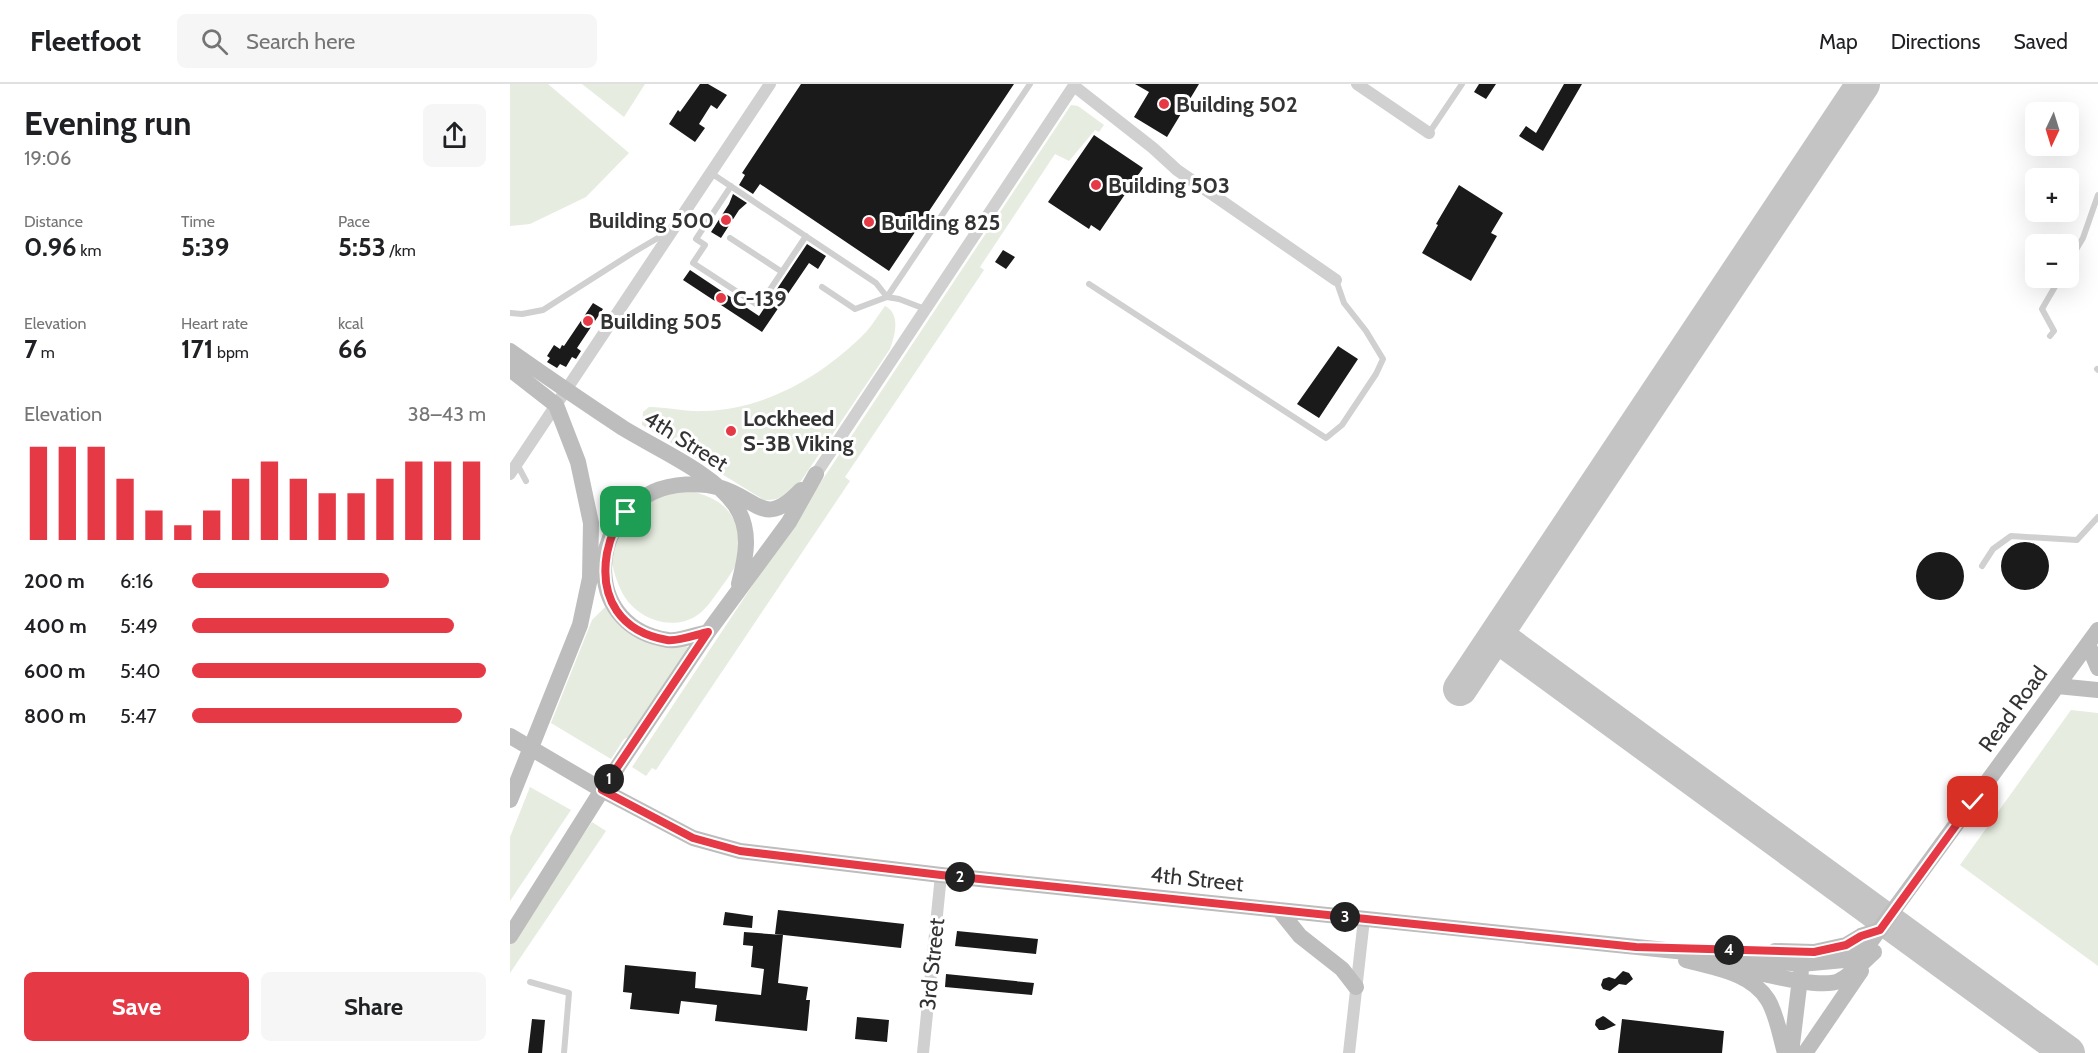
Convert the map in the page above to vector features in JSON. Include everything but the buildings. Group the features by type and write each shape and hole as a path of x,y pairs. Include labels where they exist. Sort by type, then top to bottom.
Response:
{"main road":[{"name":"4th Street","path":"510,351 567,391 721,488 735,505 746,531 747,552 738,589"},
{"path":"510,369 556,405 578,462 604,569 608,596 615,611 629,624 644,633 670,641 708,632"},
{"path":"510,800 604,569 609,543 618,521 630,505 655,491 673,486 692,485 721,488 761,508 774,509 788,504 816,474"},
{"path":"510,936 602,790 708,632 789,522 816,474"},
{"path":"580,625 590,578 591,523"},
{"name":"Read Road","path":"1800,972 1844,960 1868,945 2098,630"},
{"path":"2088,644 2098,669"},
{"path":"2057,686 2098,690"},
{"name":"4th Street","path":"510,736 602,790 693,838 740,851 941,875 1636,947 1800,972"},
{"path":"1279,910 1300,936 1342,969 1356,987"},
{"path":"1636,947 1814,952 1846,945 1861,936 1880,930"},
{"path":"1805,1053 1875,952 1880,930"},
{"path":"1636,947 1726,971 1746,979 1768,1000 1785,1053"},
{"path":"1791,1053 1800,972 1819,984 1836,982 1850,975 1875,952"}],"street":[{"path":"514,469 770,84"},
{"path":"1357,84 1429,133"},
{"path":"816,474 1074,85 1182,174 1336,280"},
{"name":"3rd Street","path":"923,1053 941,875"},
{"path":"1349,1053 1364,919"}],"lane":[{"path":"887,297 1030,84"},
{"path":"1429,133 1462,84"},
{"path":"711,173 876,283 887,297"},
{"path":"731,186 696,239 705,245 693,263 759,306 806,236"},
{"path":"2079,245 2098,195"},
{"path":"510,313 522,314 543,310 674,229"},
{"path":"730,238 782,272"},
{"path":"1089,284 1326,438 1342,425 1376,374 1383,359 1366,331 1344,303 1336,280"},
{"path":"822,287 855,309 887,297 925,309"},
{"path":"2050,336 2054,331 2042,309 2054,288"},
{"path":"514,469 526,481"},
{"path":"1982,566 1994,549 2011,536 2077,540 2098,517"},
{"path":"530,982 569,993 564,1053"}],"shaded area":[{"path":"510,84 548,84 629,153 586,197 530,224 510,226"},
{"path":"582,84 645,84 624,117"},
{"path":"1071,105 1078,106 1104,125 1099,132 1095,130 1069,161 1055,154 980,267 984,270 845,477 850,481 656,770 652,768 646,776 632,767"},
{"path":"885,306 895,319 895,331 890,349 801,481 780,498 764,500 642,425 643,412 649,407 697,411 727,409 771,397 792,387 812,376 849,348 866,332"},
{"path":"687,490 714,499 727,509 739,535 739,555 729,576 700,613 685,621 663,622 642,614 625,598 614,570 611,557 612,545 620,529 644,498"},
{"path":"605,607 612,616 662,645 687,646 689,649 631,736 624,739 611,759 551,723 592,620"},
{"path":"2071,710 2098,713 2098,966 1960,865"},
{"path":"530,787 571,810 510,901 510,837"},
{"path":"592,822 606,831 510,973 510,944"}],"taxiway":[{"path":"1460,689 1863,84"},
{"path":"1496,635 2068,1053"}],"place":[{"name":"Building 502","path":"1164,104"},
{"name":"Building 503","path":"1096,185"},
{"name":"Building 500","path":"726,220"},
{"name":"Building 825","path":"869,222"},
{"name":"C-139","path":"721,298"},
{"name":"Building 505","path":"588,321"},
{"name":"Lockheed S-3B Viking","path":"731,431"}],"route":[{"path":"626,512 618,521 609,543 604,573 608,596 615,611 629,624 644,633 670,641 708,632 602,790 693,838 740,851 941,875 1636,947 1814,952 1846,945 1861,936 1880,930 1973,802"}]}
